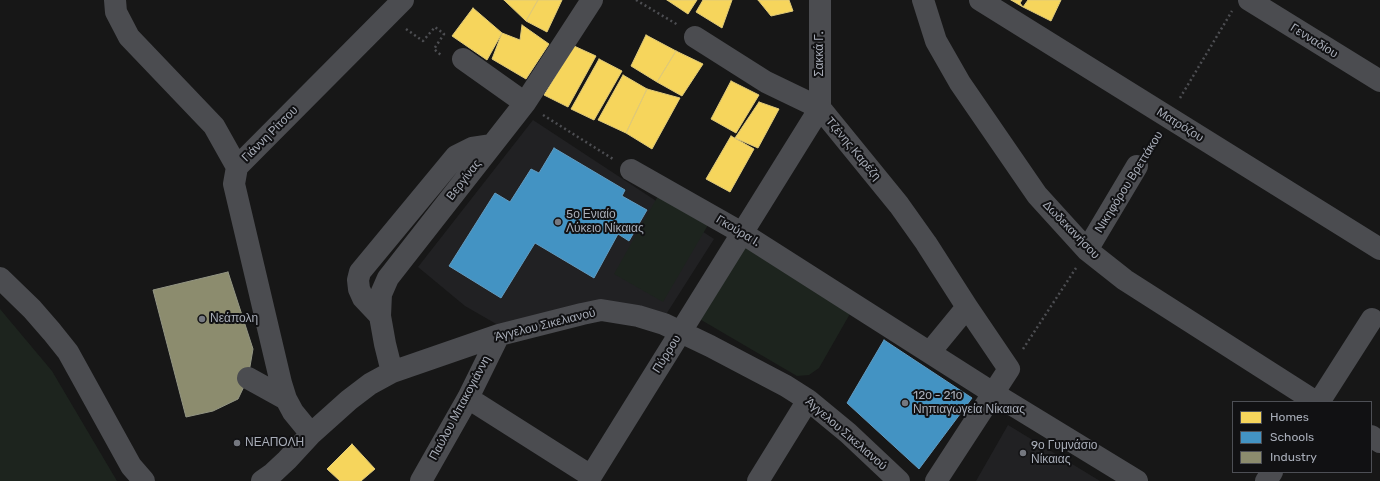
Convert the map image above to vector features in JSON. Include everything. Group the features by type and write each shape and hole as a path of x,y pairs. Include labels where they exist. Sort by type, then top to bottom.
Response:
{"street":[{"path":"115,0 116,12 129,37 214,126 237,167"},
{"name":"Γιάννη Ρίτσου","path":"311,434 293,412 286,399 279,376 234,184 237,167 404,0"},
{"name":"Βεργίνας","path":"392,372 380,316 382,294 388,278 525,103 592,0"},
{"name":"Σακκά Γ.","path":"820,0 820,108"},
{"name":"Δωδεκανήσου","path":"923,0 936,41 960,83 1037,195 1087,250 1125,280 1314,401"},
{"name":"Ματρόζου","path":"980,0 1380,249"},
{"name":"Γενναδίου","path":"1242,3 1380,81"},
{"name":"Τζένης Καρέζη","path":"689,30 766,82 820,108 899,205 926,243 1009,369"},
{"path":"463,59 525,103"},
{"name":"Πύρρου","path":"468,398 592,476 820,108"},
{"name":"Νικηφόρου Βρεττάκου","path":"1087,250 1137,166"},
{"name":"Γκούρα Ι.","path":"631,170 742,233 993,393 1137,481"},
{"path":"0,278 37,315 68,352 131,466 144,481"},
{"path":"930,352 967,307"},
{"name":"Άγγελου Σικελιανού","path":"311,434 349,400 370,384 392,372 499,335 601,310 638,316 664,324 786,386 808,400 848,433 899,481"},
{"path":"1320,401 1372,319"},
{"name":"Παύλου Μπακογιάννη","path":"421,481 468,398 499,335"},
{"path":"936,481 1009,369"},
{"path":"248,378 286,399"},
{"path":"758,481 808,400"},
{"path":"262,481 287,460 311,434"}],"path":[{"path":"636,0 679,26 689,30"},
{"name":"Νικηφόρου Βρεττάκου","path":"1137,166 1242,3"},
{"path":"410,24 406,29 423,41 435,27 444,34 434,49 450,61 463,59"},
{"path":"525,103 631,170"},
{"path":"1009,369 1087,250"}],"shaded area":[{"path":"533,120 714,239 665,316 505,329 465,306 418,267"},
{"path":"658,196 708,225 663,302 614,274"},
{"path":"741,244 851,312 819,368 809,375 797,376 691,314"},
{"path":"0,309 52,371 117,481 0,481"},
{"name":"9ο Γυμνάσιο Νίκαιας","path":"1008,425 1100,481 976,481"}],"building: Homes":[{"path":"504,0 538,0 526,21"},
{"path":"538,0 562,0 547,32 526,21"},
{"path":"667,0 697,0 688,14"},
{"path":"703,0 732,0 722,28 696,12"},
{"path":"758,0 789,0 793,11 771,16"},
{"path":"1011,0 1022,0 1020,3 1023,7"},
{"path":"1028,0 1061,0 1051,21 1023,7"},
{"path":"473,8 502,33 487,60 452,36"},
{"path":"522,25 549,44 526,79 492,59 502,33 520,40"},
{"path":"646,35 676,51 657,82 631,66"},
{"path":"574,46 596,56 568,107 544,95"},
{"path":"676,51 703,64 682,96 657,82"},
{"path":"599,59 622,71 594,120 571,109"},
{"path":"623,75 647,89 626,133 598,120"},
{"path":"731,81 759,95 736,133 711,119"},
{"path":"647,89 680,98 652,149 626,133"},
{"path":"759,102 779,109 758,148 735,138"},
{"path":"731,136 754,149 730,192 706,179"},
{"path":"352,444 375,469 361,481 340,481 327,469"}],"building: Schools":[{"name":"5ο Ενιαίο Λύκειο Νίκαιας","path":"554,148 625,190 622,196 647,210 629,241 618,234 594,278 535,243 501,298 449,266 495,193 510,202 531,169 539,173"},
{"path":"884,340 972,398 919,469 847,403"}],"building: Industry":[{"name":"Νεάπολη","path":"228,272 253,349 248,378 238,399 213,411 186,417 153,290"}],"place":[{"name":"5ο Ενιαίο Λύκειο Νίκαιας","path":"558,222"},
{"name":"Νεάπολη","path":"202,319"},
{"name":"12ο - 21ο Νηπιαγωγεία Νίκαιας","path":"905,403"},
{"name":"ΝΕΑΠΟΛΗ","path":"237,443"},
{"name":"9ο Γυμνάσιο Νίκαιας","path":"1023,453"}]}
